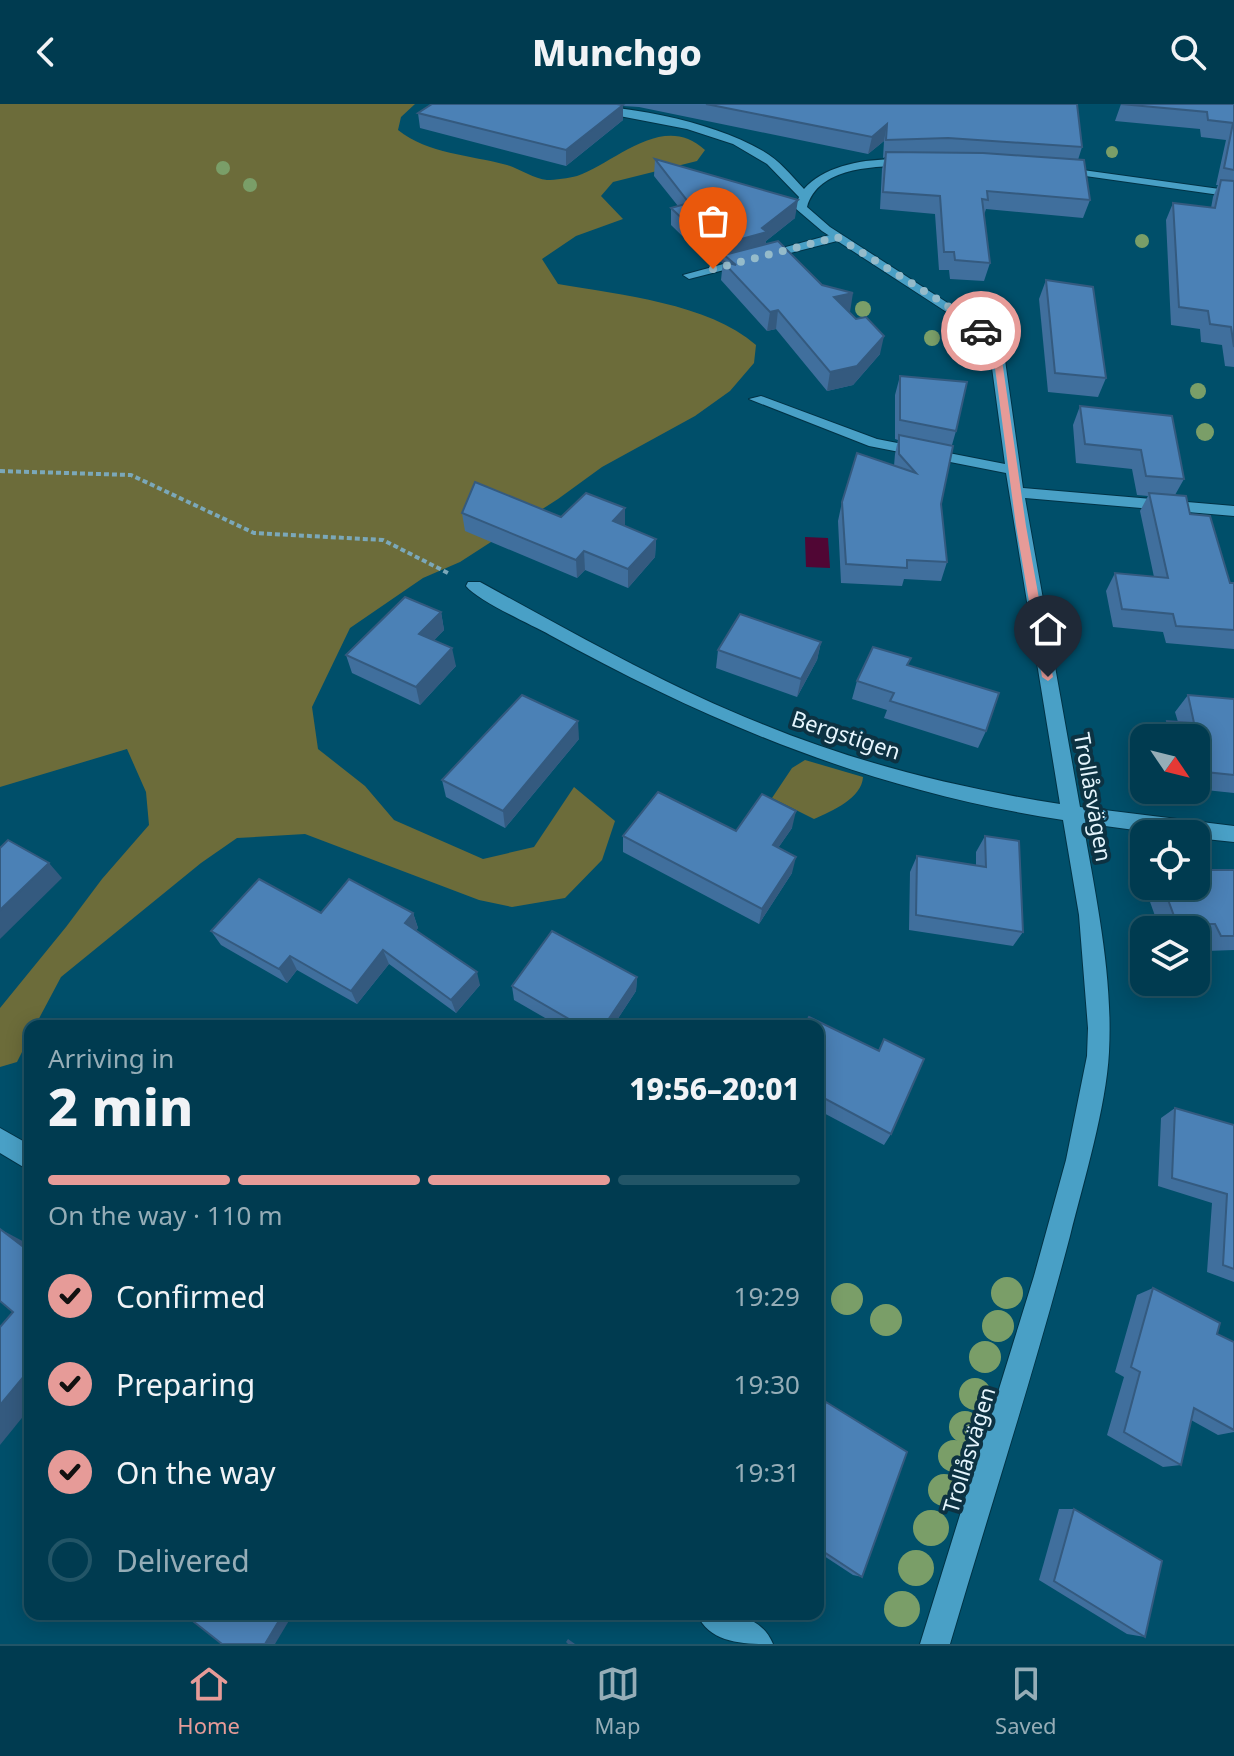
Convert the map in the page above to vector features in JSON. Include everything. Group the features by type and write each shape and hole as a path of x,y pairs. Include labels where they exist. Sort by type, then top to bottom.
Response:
{"street":[{"name":"Trollåsvägen","path":"562,104 683,127 731,141 767,159 804,196 801,208 807,216 970,321 991,342 997,353 1016,492 1089,915 1099,1028 1097,1068 1078,1160 1047,1276 935,1644"},
{"path":"804,196 818,181 844,170 894,163 928,163"},
{"path":"1045,169 1107,174 1234,194"},
{"path":"689,275 837,237"},
{"path":"756,399 874,443 1013,470"},
{"path":"1016,492 1234,511"},
{"name":"Bergstigen","path":"474,586 672,692 786,741 926,786 1072,816 1234,834"},
{"path":"0,1139 24,1155"},
{"path":"721,1620 758,1644"}],"path":[{"path":"0,471 131,475 254,533 383,540 474,586"}],"shaded area":[{"path":"0,104 415,104 401,117 398,130 410,138 436,149 507,165 547,180 577,176 656,138 673,136 689,139 705,150 697,161 613,182 601,196 623,219 576,236 542,259 558,284 662,303 714,319 756,345 754,363 730,391 695,416 602,467 460,562 423,578 350,628 312,707 318,749 365,786 394,820 483,859 534,847 574,787 615,821 602,860 565,898 512,907 479,900 305,834 237,838 201,863 61,977 38,1020 24,1020 24,1048 17,1062 0,1067 0,1008 149,825 146,792 127,749 0,787"},
{"path":"805,537 828,538 830,568 806,567"},
{"path":"805,760 863,777 861,785 845,803 814,819 772,798 792,768"}],"building":[{"path":"432,104 623,105 566,150 418,113"},
{"path":"706,104 1077,104 1082,147 948,138 886,140 887,124 872,137"},
{"path":"1121,104 1234,104 1234,170 1224,168 1233,123 1208,120 1207,112"},
{"path":"886,152 983,153 1084,160 1090,200 987,191 988,200 982,199 990,263 955,260 954,252 944,252 940,196 883,192"},
{"path":"655,159 798,200 762,228 767,232 712,247 671,208 689,203"},
{"path":"1221,180 1234,181 1234,347 1231,327 1210,324 1208,311 1179,307 1173,203 1215,208"},
{"path":"778,241 822,285 853,293 834,297 856,319 866,317 884,336 857,366 830,372 778,310 770,312 722,261 736,265 724,255"},
{"path":"1046,280 1093,287 1106,378 1055,373"},
{"path":"900,376 967,382 956,431 900,420"},
{"path":"1080,406 1172,416 1184,479 1146,476 1141,450 1085,444"},
{"path":"899,435 953,446 941,504 947,562 907,560 907,568 846,564 842,502 857,453 916,473 899,454"},
{"path":"475,482 561,517 586,493 625,508 613,521 656,539 628,569 584,551 576,560 462,513"},
{"path":"1149,493 1186,496 1190,514 1210,516 1230,583 1234,583 1234,630 1176,626 1173,614 1122,609 1115,573 1168,578"},
{"path":"405,597 441,612 419,634 452,648 416,687 346,655"},
{"path":"740,614 821,642 801,679 718,650"},
{"path":"873,647 911,658 907,665 999,693 986,731 890,701 894,693 857,681"},
{"path":"522,695 578,721 503,811 442,780"},
{"path":"1188,695 1234,699 1234,775 1210,772 1210,724 1168,724 1167,721 1194,723"},
{"path":"658,792 736,831 762,794 796,811 773,845 796,857 762,909 623,836"},
{"path":"985,836 1019,841 1023,932 916,915 917,856 986,867"},
{"path":"8,840 49,863 0,910 0,848"},
{"path":"1210,870 1234,870 1234,936 1221,936 1215,924 1210,924 1210,916 1174,916 1168,900 1210,900"},
{"path":"259,879 321,913 349,879 413,913 405,923 477,972 451,1000 383,950 351,991 290,956 279,969 211,931"},
{"path":"552,931 637,977 608,1020 571,1020 512,986"},
{"path":"824,1024 879,1051 884,1039 924,1059 891,1134 824,1098"},
{"path":"1175,1108 1234,1125 1234,1269 1223,1265 1227,1194 1172,1178"},
{"path":"0,1229 24,1247 24,1376 0,1405 0,1327 13,1312 0,1301"},
{"path":"1153,1288 1220,1323 1217,1334 1234,1342 1234,1430 1194,1408 1181,1465 1124,1432 1140,1372 1131,1367"},
{"path":"826,1402 907,1452 862,1577 824,1552"},
{"path":"1074,1509 1162,1561 1145,1637 1054,1581"},
{"path":"192,1620 279,1620 265,1644 222,1644"}],"way so far":[{"path":"713,269 837,237 945,304 981,331"}],"route":[{"path":"981,331 997,353 1021,526 1048,677"}]}
